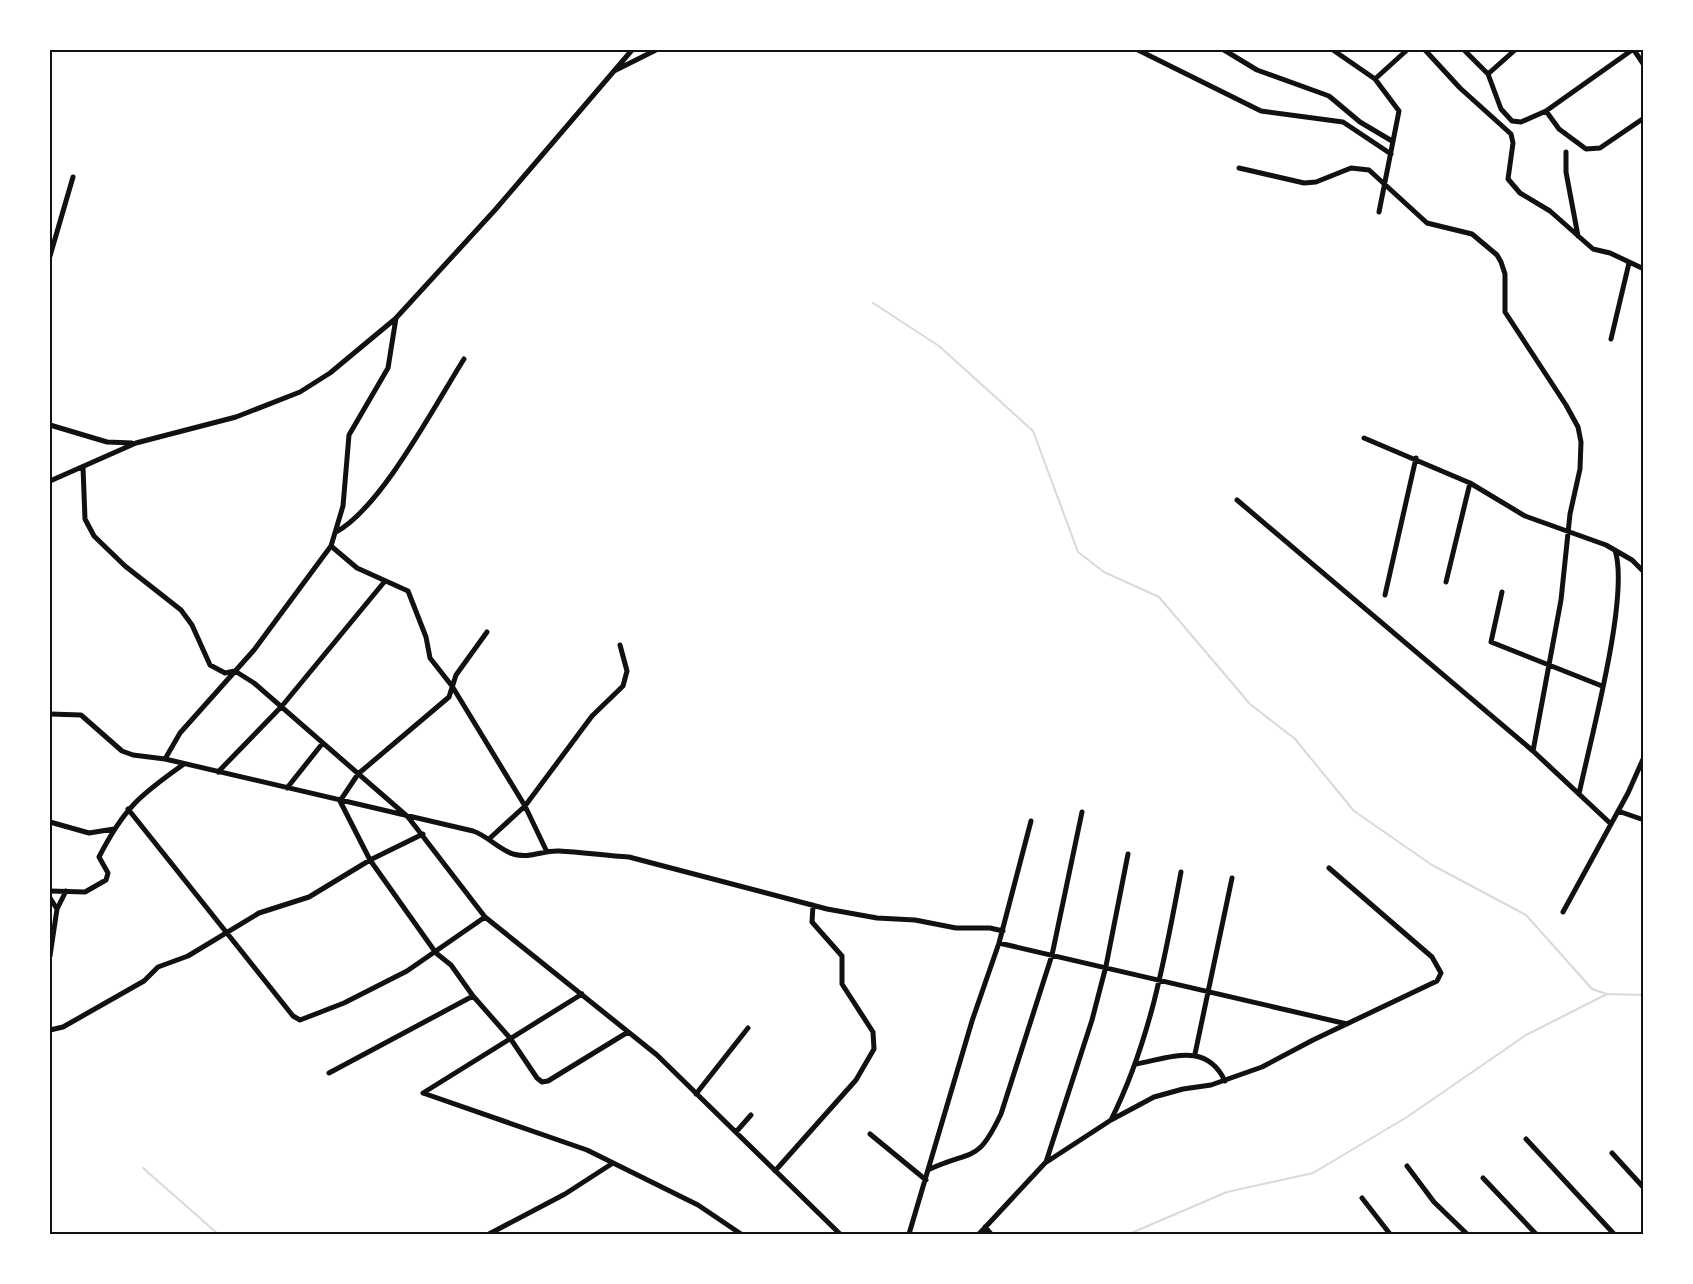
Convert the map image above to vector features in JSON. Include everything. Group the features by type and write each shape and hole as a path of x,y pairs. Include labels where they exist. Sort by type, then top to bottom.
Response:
{"street":[{"path":"50,481 136,443 236,417 300,392 330,373 396,318 495,210 632,50"},
{"path":"610,73 656,50"},
{"path":"1138,50 1261,111 1343,122 1391,154"},
{"path":"1224,50 1257,70 1329,96 1360,122 1392,141"},
{"path":"1333,50 1375,79 1399,111 1379,212"},
{"path":"1375,79 1407,50"},
{"path":"1425,50 1460,88 1511,134 1513,143 1508,179 1512,186 1550,211 1593,249 1644,269"},
{"path":"1464,50 1488,74 1501,109 1512,121 1521,122 1546,111 1633,50 1644,66"},
{"path":"1488,74 1515,50"},
{"path":"1546,111 1561,131 1577,144 1590,150 1599,148 1644,118"},
{"path":"1566,152 1566,172 1578,236"},
{"path":"1239,168 1304,183 1316,182 1341,171 1358,167 1368,170 1427,223 1472,234 1497,255 1501,262 1505,274 1505,312 1552,380 1578,427 1581,442 1580,470 1570,514 1551,664 1533,751"},
{"path":"50,253 74,177"},
{"path":"1611,339 1629,263"},
{"path":"165,759 180,733 284,611 331,546 346,485 350,435 388,368 396,318"},
{"path":"336,532 352,522 386,484 464,359"},
{"path":"50,425 107,442 136,443"},
{"path":"1364,438 1416,458 1470,483 1525,516 1615,550 1632,560 1644,572"},
{"path":"1385,595 1416,458"},
{"path":"83,467 85,519 94,536 125,566 181,610 192,626 210,665 225,673 235,671 282,706 322,744 408,817 485,917 657,1055 840,1234"},
{"path":"1446,582 1470,483"},
{"path":"1238,500 1533,751 1611,824"},
{"path":"331,546 357,568 384,581 400,585 408,591 426,637 430,658 452,686 525,806 547,852"},
{"path":"1579,794 1614,624 1619,569 1615,550"},
{"path":"218,772 282,706 384,581"},
{"path":"1502,592 1491,642 1602,686"},
{"path":"340,801 358,774 445,702 456,675 487,632"},
{"path":"489,838 525,806 592,716 623,686 627,672 620,645"},
{"path":"50,714 81,715 122,751 134,755 165,759 473,831 489,838 501,849 517,855 539,855 547,852 629,857 813,905 877,918 915,920 957,928 990,928 1003,931"},
{"path":"287,788 322,744"},
{"path":"1563,912 1642,768 1644,757"},
{"path":"50,891 85,892 109,877 99,857 114,829 141,794 184,764"},
{"path":"340,801 358,831 370,860 436,953 451,965 542,1082 564,1072 628,1032"},
{"path":"128,808 293,1016 300,1020 368,991 436,953 485,917"},
{"path":"1618,811 1644,820"},
{"path":"930,1169 975,1153 992,1134 1024,1047 1052,955 1082,812"},
{"path":"909,1234 972,1021 1003,931 1031,821"},
{"path":"50,822 89,832 114,829"},
{"path":"50,1030 63,1027 144,981 158,967 188,956 228,934 259,913 309,897 370,860 423,834"},
{"path":"1045,1163 1092,1020 1106,966 1128,854"},
{"path":"979,1234 1045,1163 1111,1120 1154,1097 1225,1081 1262,1067 1437,981 1441,973 1432,957 1329,867"},
{"path":"1111,1120 1136,1064 1149,1027 1181,872"},
{"path":"1195,1054 1233,878"},
{"path":"50,956 57,909 66,891"},
{"path":"50,898 57,909"},
{"path":"775,1171 856,1080 874,1049 873,1032 842,984 842,956 812,922 813,905"},
{"path":"999,943 1159,978 1347,1024"},
{"path":"582,994 423,1093 495,1120 587,1150 698,1205 741,1234"},
{"path":"328,1073 473,996"},
{"path":"696,1094 748,1028"},
{"path":"1136,1064 1195,1054 1216,1067 1225,1081"},
{"path":"735,1132 751,1115"},
{"path":"870,1134 926,1180"},
{"path":"1526,1139 1614,1234"},
{"path":"1612,1153 1644,1188"},
{"path":"489,1234 565,1194 613,1163"},
{"path":"1407,1166 1434,1202 1467,1234"},
{"path":"1483,1178 1536,1234"},
{"path":"1362,1198 1390,1234"},
{"path":"985,1227 991,1234"}],"waterway":[{"path":"873,303 939,346 1033,431 1078,552 1104,572 1159,597 1250,704 1295,739 1354,811 1432,865 1526,915 1592,989 1607,994 1644,995"},
{"path":"1129,1234 1227,1192 1313,1173 1407,1117 1526,1035 1607,994"},
{"path":"143,1168 218,1234"}]}
